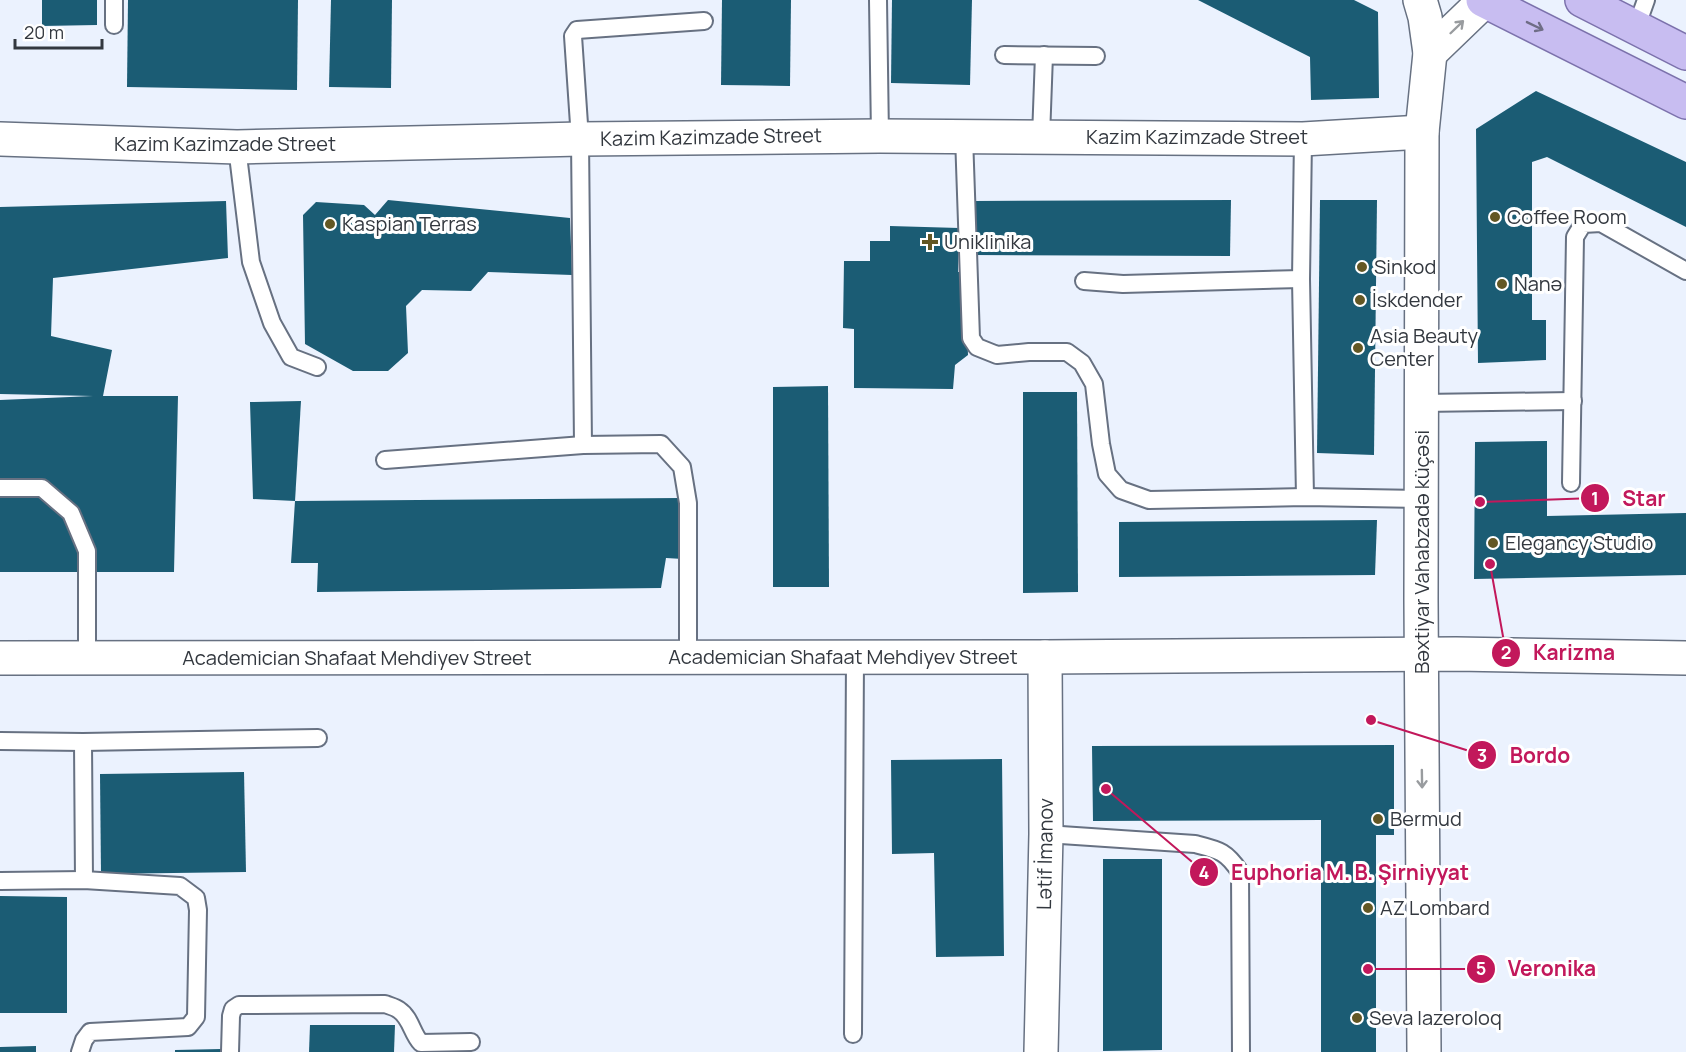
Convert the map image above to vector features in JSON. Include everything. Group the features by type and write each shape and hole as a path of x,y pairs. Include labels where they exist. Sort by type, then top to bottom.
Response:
{"main road":[{"path":"1483,0 1686,102"},
{"path":"1582,0 1641,14 1686,53"}],"street":[{"name":"Bəxtiyar Vahabzadə küçəsi","path":"1420,0 1430,53 1422,132 1424,1052"},
{"path":"1430,53 1483,0"},
{"name":"Kazim Kazimzade Street","path":"0,139 237,147 580,139 880,136 1302,139 1422,132"},
{"name":"Academician Shafaat Mehdiyev Street","path":"0,658 1045,657 1422,654 1686,658"},
{"name":"Lətif İmanov","path":"1041,1052 1046,834 1045,657"}],"lane":[{"path":"114,0 114,24"},
{"path":"878,0 880,136"},
{"path":"583,445 580,139 573,36 577,30 704,21"},
{"path":"1004,55 1096,56"},
{"path":"1041,137 1044,55"},
{"path":"964,136 971,338 977,348 998,355 1067,352 1082,363 1094,384 1107,474 1120,490 1149,500 1305,497 1421,499"},
{"path":"1302,139 1301,279 1305,497"},
{"path":"237,147 251,262 272,323 291,357 317,367"},
{"path":"1571,483 1575,237 1583,224 1601,223 1686,271"},
{"path":"1083,281 1123,284 1301,279"},
{"path":"1422,403 1573,401"},
{"path":"385,460 583,445 661,444 682,467 687,503 688,657"},
{"path":"0,488 42,488 71,513 87,552 87,658"},
{"path":"853,1034 855,657"},
{"path":"0,741 318,738"},
{"path":"83,742 84,880"},
{"path":"1046,834 1196,844 1216,849 1231,858 1239,872 1241,1052"},
{"path":"0,881 84,880 180,886 196,898 198,910 196,1005 195,1017 188,1027 90,1032 80,1052"},
{"path":"231,1052 232,1009 239,1005 385,1004 404,1014 421,1043 471,1042"}],"building":[{"path":"42,0 97,0 97,25 42,26"},
{"path":"128,0 298,0 297,90 127,87"},
{"path":"331,0 392,0 391,88 329,87"},
{"path":"722,0 791,0 790,86 721,85"},
{"path":"892,0 972,0 970,85 891,83"},
{"path":"1198,0 1354,0 1378,12 1379,98 1311,100 1310,57"},
{"path":"1536,91 1686,162 1686,227 1547,157 1532,162 1532,320 1546,320 1546,360 1478,363 1476,129"},
{"path":"388,200 570,218 572,275 488,272 471,291 422,290 406,306 408,353 388,371 353,371 305,344 303,215 316,202 364,205 375,215"},
{"path":"1231,200 1230,256 973,255 974,201"},
{"path":"1320,200 1377,200 1374,455 1317,453"},
{"path":"226,201 228,258 53,278 51,336 112,350 103,396 178,396 174,572 0,572 0,400 93,396 0,394 0,207"},
{"path":"890,226 959,228 958,272 965,272 968,355 955,365 953,389 854,388 854,329 843,328 844,261 870,261 870,241 890,241"},
{"path":"828,386 829,587 773,587 773,387"},
{"path":"1023,392 1077,392 1078,592 1023,593"},
{"path":"301,401 295,501 253,499 250,402"},
{"path":"1547,441 1547,516 1686,513 1686,575 1474,579 1475,442"},
{"path":"680,498 683,559 666,558 661,588 317,592 318,563 291,563 295,501"},
{"path":"1377,520 1375,575 1119,577 1119,522"},
{"path":"1394,745 1394,835 1376,835 1376,1052 1321,1052 1321,820 1093,821 1092,746"},
{"path":"1002,759 1004,956 936,957 934,853 892,854 891,760"},
{"path":"244,772 246,872 101,874 100,774"},
{"path":"1103,859 1162,859 1162,1050 1103,1051"},
{"path":"0,896 67,897 67,1013 0,1013"},
{"path":"310,1025 395,1025 394,1052 309,1052"},
{"path":"36,1046 36,1052 0,1052 0,1047"},
{"path":"221,1049 221,1052 175,1052 175,1050"}],"place":[{"name":"Coffee Room","path":"1495,217"},
{"name":"Kaspian Terras","path":"330,224"},
{"name":"Uniklinika","path":"930,242"},
{"name":"Sinkod","path":"1362,267"},
{"name":"Nanə","path":"1502,284"},
{"name":"İskdender","path":"1360,300"},
{"name":"Asia Beauty Center","path":"1358,348"},
{"name":"Star","path":"1480,502"},
{"name":"Elegancy Studio","path":"1493,543"},
{"name":"Karizma","path":"1490,564"},
{"name":"Bordo","path":"1371,720"},
{"name":"Euphoria M. B. Şirniyyat","path":"1106,789"},
{"name":"Bermud","path":"1378,819"},
{"name":"AZ Lombard","path":"1368,908"},
{"name":"Veronika","path":"1368,969"},
{"name":"Seva lazeroloq","path":"1357,1018"}]}
